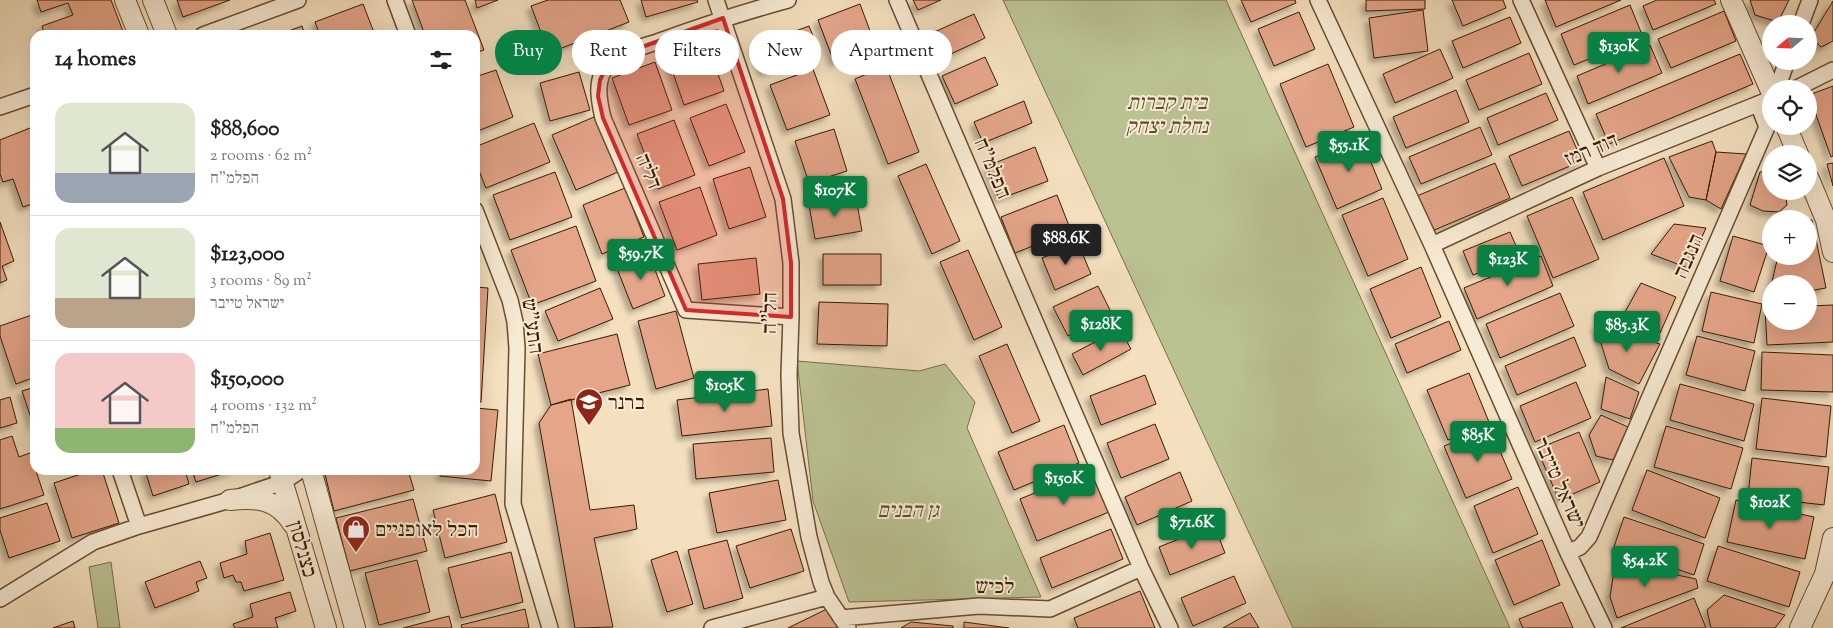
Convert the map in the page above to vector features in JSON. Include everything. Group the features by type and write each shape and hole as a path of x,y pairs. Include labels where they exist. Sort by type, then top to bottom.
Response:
{"street":[{"path":"125,0 137,30"},
{"path":"153,0 165,30"},
{"path":"217,30 298,0"},
{"path":"395,0 406,30"},
{"name":"הל\"ה","path":"716,0 783,199 791,263 789,375 791,433 809,537 820,582 827,597 844,623"},
{"path":"723,18 788,0"},
{"name":"הפלמ\"ח","path":"897,0 1141,568 1170,628"},
{"name":"ישראל טייבר","path":"1318,0 1432,245 1568,553 1604,628"},
{"path":"1521,0 1598,168"},
{"path":"1731,0 1762,80"},
{"path":"1804,15 1810,0"},
{"name":"דליה","path":"723,18 625,53 608,64 600,80 598,96 603,118 686,310 791,317"},
{"path":"1812,80 1833,70"},
{"path":"0,107 30,97"},
{"name":"דוד רמז","path":"1432,245 1598,168 1762,101"},
{"name":"הנגבה","path":"1568,553 1580,548 1589,537 1764,135"},
{"path":"1817,198 1826,220 1833,252"},
{"name":"התע\"ש","path":"480,223 510,300 515,322 517,348 513,504 550,628"},
{"path":"122,475 139,526"},
{"name":"כצנלסון","path":"312,475 355,628"},
{"path":"1,595 92,542 139,526 230,500 281,476"},
{"name":"כצנלסון","path":"281,476 326,628"},
{"path":"230,500 252,498 271,503 281,508 298,533"},
{"path":"1803,627 1825,574 1833,538"},
{"name":"לכיש","path":"844,623 978,606 1050,609 1141,568"},
{"path":"712,628 827,597"}],"highlighted area":[{"path":"723,18 783,199 791,263 791,317 686,310 603,118 598,96 600,80 608,64 625,53"}],"green space":[{"name":"בית קברות נחלת יצחק","path":"1003,0 1226,0 1510,628 1293,628"},
{"name":"גן הבנים","path":"797,361 919,371 945,364 975,402 967,428 1041,597 849,602 813,501"},
{"path":"111,562 120,628 98,628 89,567"}],"building":[{"path":"37,0 111,0 122,30 43,30 42,26 73,15 68,3 41,12"},
{"path":"177,0 230,0 183,17"},
{"path":"412,0 465,0 476,30 423,30"},
{"path":"475,0 498,0 477,8"},
{"path":"548,0 620,0 629,22 608,30 572,30 572,44 562,48 562,30 540,30 531,6"},
{"path":"641,0 697,0 698,2 646,17"},
{"path":"913,0 941,0 918,10"},
{"path":"1241,0 1295,0 1296,3 1251,22"},
{"path":"1366,0 1425,0 1425,9 1366,11"},
{"path":"1452,0 1503,0 1506,8 1463,26"},
{"path":"1545,0 1621,0 1556,27"},
{"path":"1657,0 1714,0 1716,4 1653,30 1643,6"},
{"path":"1750,0 1789,0 1782,15 1762,15 1762,17 1755,15"},
{"path":"1833,1 1833,41 1821,47 1818,44 1818,26"},
{"path":"363,4 373,30 318,30 315,22"},
{"path":"860,4 870,30 831,30 831,54 818,20"},
{"path":"1630,5 1643,37 1574,65 1561,34"},
{"path":"1423,10 1428,51 1374,58 1369,18"},
{"path":"1724,11 1736,41 1671,68 1658,39"},
{"path":"1299,12 1315,49 1274,66 1258,29"},
{"path":"974,14 985,38 952,53 952,30 939,30"},
{"path":"1510,17 1521,43 1463,68 1452,41"},
{"path":"302,26 303,30 291,30"},
{"path":"809,26 811,30 799,30"},
{"path":"480,39 484,50 480,51"},
{"path":"1650,45 1662,73 1588,104 1577,76"},
{"path":"1440,49 1453,78 1395,103 1383,74"},
{"path":"1529,53 1542,84 1479,110 1466,80"},
{"path":"1740,54 1753,84 1609,144 1596,114"},
{"path":"985,57 998,85 955,104 942,76 952,75 952,72"},
{"path":"655,62 655,75 660,75 672,110 629,125 612,78 620,75 645,75 645,66"},
{"path":"1328,64 1354,127 1306,147 1280,84"},
{"path":"495,70 495,75 498,75 513,117 480,130 480,75"},
{"path":"572,74 580,75 590,110 550,121 540,83"},
{"path":"674,75 718,75 724,91 684,105"},
{"path":"797,75 815,75 830,115 787,130 770,85"},
{"path":"865,75 889,75 919,152 888,164 855,79"},
{"path":"1833,86 1833,156 1831,157 1817,118 1817,92"},
{"path":"1456,90 1469,122 1406,148 1393,117"},
{"path":"1546,93 1558,120 1498,145 1487,118"},
{"path":"1024,101 1032,123 983,143 974,122"},
{"path":"726,104 745,152 709,166 690,118"},
{"path":"594,117 618,172 576,190 552,135"},
{"path":"674,120 695,175 658,189 637,134"},
{"path":"534,123 550,162 486,188 480,173 480,145"},
{"path":"1480,127 1492,155 1421,184 1409,157"},
{"path":"30,128 30,205 23,207 13,179 3,182 0,174 0,140"},
{"path":"834,129 847,171 809,183 795,141"},
{"path":"1569,131 1582,161 1522,186 1509,156"},
{"path":"1361,138 1382,189 1337,209 1315,157"},
{"path":"1712,141 1716,152 1706,200 1689,197 1669,157"},
{"path":"1035,147 1048,181 999,199 987,166"},
{"path":"1716,152 1746,154 1721,209 1706,200"},
{"path":"1664,158 1684,206 1603,240 1583,192"},
{"path":"1495,163 1510,198 1432,231 1417,196"},
{"path":"1833,163 1833,186 1827,164"},
{"path":"926,164 960,241 932,254 898,176"},
{"path":"750,167 766,217 729,229 713,179"},
{"path":"555,172 572,217 510,240 493,195"},
{"path":"1760,172 1762,172 1762,200 1786,200 1787,205 1781,210 1762,211 1750,205"},
{"path":"700,187 717,235 677,250 659,202"},
{"path":"625,188 644,237 602,254 583,205"},
{"path":"1057,195 1071,231 1015,253 1001,217"},
{"path":"1572,197 1599,259 1553,278 1527,216"},
{"path":"856,198 862,231 815,239 809,205"},
{"path":"1383,198 1408,259 1368,276 1342,215"},
{"path":"0,222 14,261 2,266 7,280 0,283"},
{"path":"1674,224 1706,228 1688,268 1651,254"},
{"path":"576,226 596,281 532,305 511,250"},
{"path":"1510,232 1520,255 1473,275 1463,251"},
{"path":"1733,236 1762,244 1763,265 1754,292 1720,281"},
{"path":"1078,243 1091,274 1055,290 1042,258"},
{"path":"1817,244 1826,288 1817,290 1817,275 1773,275 1776,265 1817,265"},
{"path":"968,250 1002,327 974,340 940,262"},
{"path":"649,254 665,296 633,309 616,266"},
{"path":"823,254 881,254 881,285 823,285"},
{"path":"1541,256 1553,286 1477,319 1464,288"},
{"path":"756,258 760,294 702,300 698,264"},
{"path":"1421,267 1441,317 1391,338 1370,289"},
{"path":"1641,283 1676,297 1660,333 1624,314"},
{"path":"1098,286 1112,314 1068,336 1053,307"},
{"path":"480,287 488,288 480,402"},
{"path":"600,288 613,319 558,341 545,311"},
{"path":"1711,292 1762,304 1754,343 1702,331"},
{"path":"1560,293 1574,326 1500,358 1486,324"},
{"path":"819,302 888,304 887,346 817,344"},
{"path":"1833,305 1833,342 1767,345 1766,330 1817,330 1817,306"},
{"path":"676,311 694,378 656,389 638,321"},
{"path":"30,316 30,379 16,384 0,336 0,326"},
{"path":"1449,321 1461,350 1407,373 1395,344"},
{"path":"1595,324 1660,344 1639,384 1609,369"},
{"path":"1120,329 1131,349 1083,375 1072,354"},
{"path":"617,334 630,385 551,405 538,354"},
{"path":"1697,336 1755,351 1745,391 1686,375"},
{"path":"1574,337 1586,366 1517,395 1505,366"},
{"path":"1007,344 1040,421 1012,433 979,356"},
{"path":"1762,352 1833,355 1833,392 1761,390"},
{"path":"1469,373 1489,422 1448,440 1427,390"},
{"path":"1145,375 1156,404 1101,425 1090,396"},
{"path":"1606,377 1639,392 1630,419 1601,409"},
{"path":"1576,382 1591,418 1535,442 1520,406"},
{"path":"1680,384 1754,404 1744,441 1670,420"},
{"path":"30,389 30,415 22,391"},
{"path":"768,389 772,426 682,436 677,400"},
{"path":"10,397 17,423 0,428 0,400"},
{"path":"1762,398 1831,406 1826,457 1756,449"},
{"path":"571,399 590,510 634,505 637,529 594,538 613,627 575,628 539,423 551,405"},
{"path":"480,408 498,410 491,481 440,476 480,475"},
{"path":"1601,415 1628,427 1613,460 1596,456 1589,435"},
{"path":"1155,424 1169,459 1121,478 1107,443"},
{"path":"1064,425 1079,463 1014,490 998,452"},
{"path":"1666,426 1743,448 1731,489 1654,467"},
{"path":"1490,428 1512,479 1466,498 1444,446"},
{"path":"1579,432 1600,482 1559,500 1537,449"},
{"path":"12,436 19,457 30,453 30,475 37,475 44,495 0,509 0,440"},
{"path":"771,438 774,472 696,479 693,444"},
{"path":"1752,458 1829,467 1824,505 1748,496"},
{"path":"1091,470 1109,512 1037,541 1020,499"},
{"path":"1647,470 1720,498 1705,538 1632,510"},
{"path":"1180,472 1192,501 1137,525 1125,497"},
{"path":"78,475 104,475 119,523 72,538 54,483"},
{"path":"147,475 186,475 189,484 153,496"},
{"path":"194,475 219,475 196,482"},
{"path":"325,475 410,475 414,490 334,511"},
{"path":"778,480 786,520 717,533 709,493"},
{"path":"1518,487 1538,534 1493,553 1474,506"},
{"path":"495,494 507,542 445,558 433,510"},
{"path":"413,499 427,551 350,571 336,518"},
{"path":"1736,500 1814,517 1805,559 1727,542"},
{"path":"47,503 60,541 9,558 0,530 0,518"},
{"path":"1624,517 1704,544 1694,575 1614,547"},
{"path":"1214,525 1225,553 1170,575 1159,547"},
{"path":"791,529 804,571 750,588 736,546"},
{"path":"1111,529 1123,559 1052,588 1040,558"},
{"path":"270,533 284,580 244,591 241,582 236,582 233,575 224,578 220,563 247,554 245,541"},
{"path":"727,540 743,598 704,609 688,550"},
{"path":"1542,540 1560,585 1514,605 1495,560"},
{"path":"1718,546 1800,572 1789,607 1707,581"},
{"path":"677,551 693,604 667,612 651,560"},
{"path":"511,552 523,602 461,618 448,568"},
{"path":"417,560 430,612 379,625 365,573"},
{"path":"200,561 207,578 196,582 199,591 155,608 145,582"},
{"path":"1625,564 1696,579 1698,588 1617,618 1610,597 1614,571"},
{"path":"1234,576 1246,603 1193,626 1181,598"},
{"path":"1140,591 1155,628 1078,628 1074,618"},
{"path":"290,592 296,611 275,618 278,628 235,628 233,624 253,617 250,604"},
{"path":"1724,595 1785,615 1775,628 1711,628 1707,610"},
{"path":"1694,598 1706,628 1621,628"},
{"path":"1562,602 1573,628 1523,628 1519,619"},
{"path":"829,608 839,628 788,628"},
{"path":"525,609 529,628 462,628 461,625"},
{"path":"1250,613 1259,628 1223,628"},
{"path":"449,616 452,628 403,628"},
{"path":"73,621 75,628 53,628"},
{"path":"911,622 953,626 953,628 901,628"},
{"path":"964,622 1009,628 964,628"}],"place":[{"name":"ברנר","path":"589,426"},
{"name":"הכל לאופניים","path":"356,553"}]}
